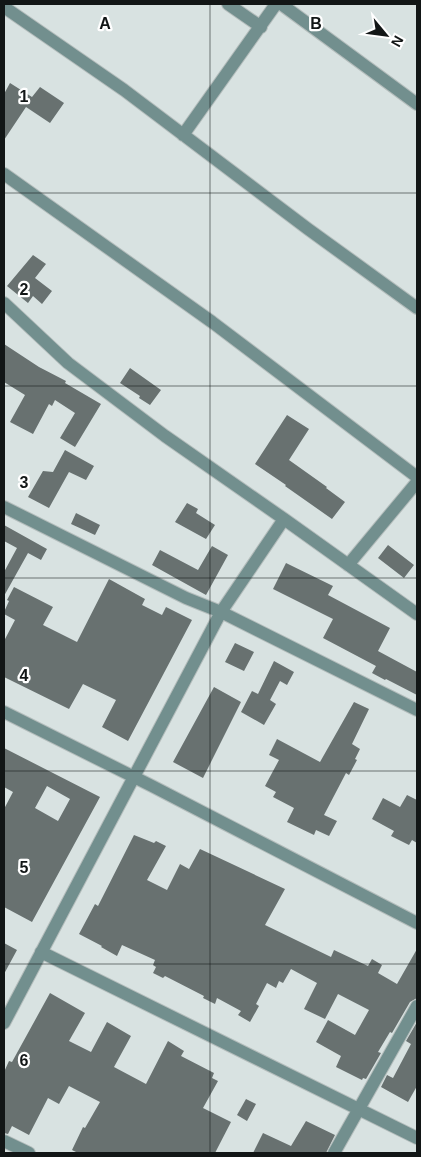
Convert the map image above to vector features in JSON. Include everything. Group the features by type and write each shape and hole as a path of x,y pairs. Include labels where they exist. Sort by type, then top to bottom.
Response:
{"street":[{"path":"228,4 261,27"},
{"path":"183,135 276,4"},
{"path":"281,4 417,104"},
{"path":"4,7 124,90 308,229 417,308"},
{"path":"4,174 212,322 417,477"},
{"path":"4,303 68,363 165,436 284,518 417,614"},
{"path":"348,565 417,482"},
{"path":"4,507 417,710"},
{"path":"4,1023 221,612 284,518"},
{"path":"4,712 135,777 417,923"},
{"path":"41,952 417,1138"},
{"path":"334,1153 417,1006"},
{"path":"4,1141 29,1153"}],"building":[{"path":"10,83 32,97 40,87 64,103 50,123 26,107 4,140 4,94"},
{"path":"33,255 46,264 35,278 52,291 42,304 33,296 28,303 7,286"},
{"path":"4,344 101,404 75,447 60,438 75,413 55,400 52,406 49,404 33,434 10,422 25,395 4,382"},
{"path":"130,368 161,390 150,405 120,383"},
{"path":"287,415 309,429 289,460 345,502 332,519 255,464"},
{"path":"65,450 94,466 86,480 69,472 49,508 28,497 43,471 53,472"},
{"path":"187,503 198,509 196,513 215,525 206,539 175,522"},
{"path":"76,513 100,525 95,535 71,524"},
{"path":"4,525 47,549 41,560 28,553 4,596 4,572 17,548 4,541"},
{"path":"388,545 414,565 404,578 378,558"},
{"path":"212,546 228,555 206,595 152,565 160,550 198,570"},
{"path":"286,563 333,586 328,595 390,628 378,651 417,672 417,695 372,673 376,666 323,638 333,619 273,589"},
{"path":"109,579 145,599 142,605 162,615 166,607 192,620 128,741 102,727 116,700 83,684 69,709 4,677 4,641 15,620 4,614 4,612 9,601 7,600 14,587 53,607 43,625 77,642"},
{"path":"235,643 254,652 244,671 225,662"},
{"path":"274,661 294,672 287,685 280,681 270,700 276,704 264,725 241,712 252,691 258,694"},
{"path":"214,687 241,702 203,778 173,762"},
{"path":"354,702 369,709 352,744 360,749 355,759 357,760 349,775 346,773 324,815 337,821 329,836 316,830 314,835 287,822 294,808 273,797 276,792 265,786 279,760 269,755 277,739 320,762"},
{"path":"4,748 100,797 32,922 4,907 4,809 13,792 4,787","holes":["47,786 70,799 58,821 35,808"]},
{"path":"407,795 417,800 417,843 412,840 409,845 391,836 394,831 372,819 383,798 400,807"},
{"path":"134,835 166,846 147,880 167,890 180,864 189,869 200,849 285,889 265,925 331,957 334,950 368,966 372,959 382,965 378,973 397,984 417,949 417,998 410,1002 392,1033 390,1032 378,1052 381,1053 366,1079 363,1078 362,1080 336,1067 341,1056 316,1042 328,1020 355,1035 369,1010 338,994 325,1019 304,1009 317,983 291,969 283,983 279,981 276,988 267,983 256,1004 259,1006 250,1022 238,1015 241,1011 217,998 215,1004 203,998 204,996 165,976 163,978 153,973 156,967 153,965 155,960 122,945 117,956 79,934 95,904 98,906"},
{"path":"4,943 17,950 4,974"},
{"path":"50,993 85,1013 69,1041 91,1052 107,1022 131,1036 114,1067 146,1084 168,1041 184,1051 181,1056 214,1073 212,1078 218,1081 203,1108 231,1122 215,1153 78,1153 72,1150 83,1127 85,1128 100,1102 69,1086 59,1104 48,1098 29,1135 12,1126 8,1134 4,1133 4,1072 9,1061 12,1062"},
{"path":"417,1022 417,1086 408,1102 381,1087 387,1075 393,1078 411,1044 406,1041"},
{"path":"246,1099 256,1104 247,1121 237,1115"},
{"path":"306,1121 335,1135 326,1153 253,1153 263,1133 291,1146"}]}
